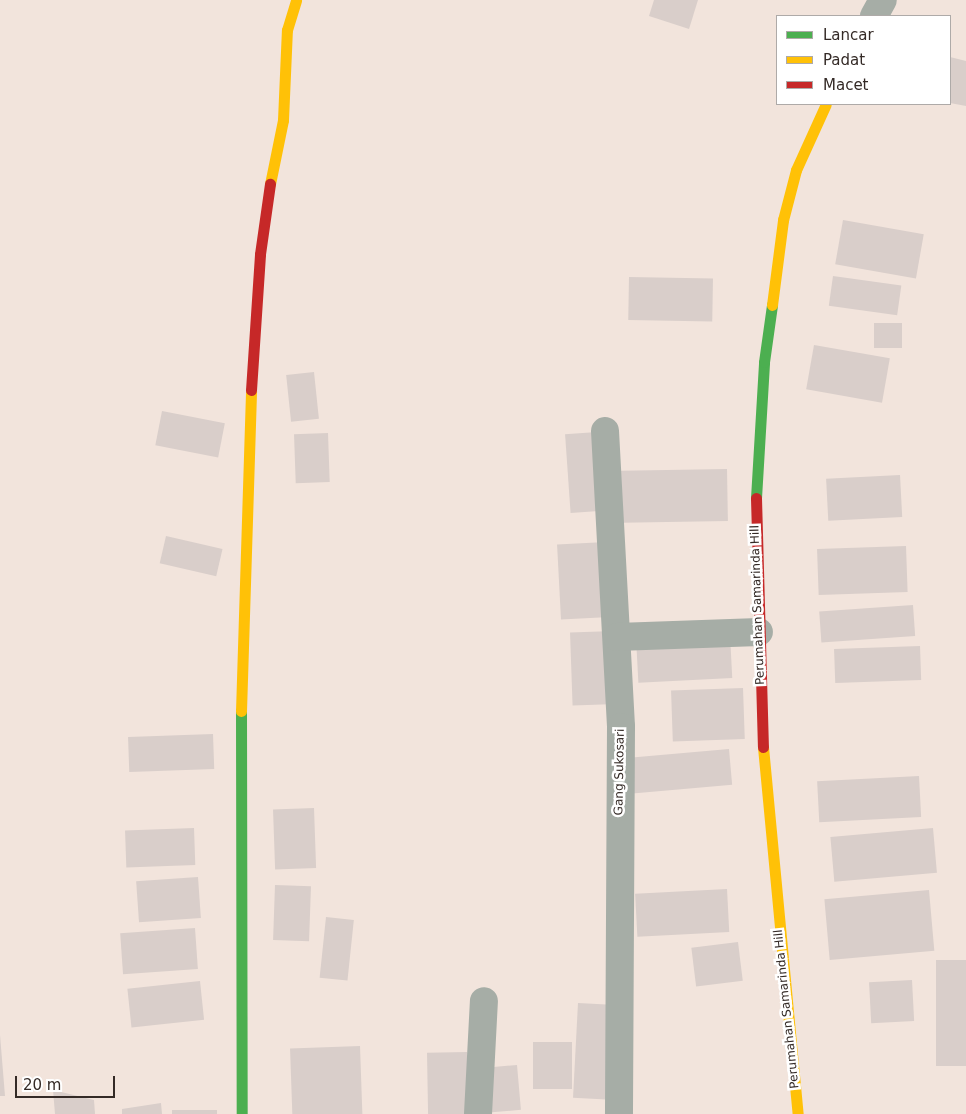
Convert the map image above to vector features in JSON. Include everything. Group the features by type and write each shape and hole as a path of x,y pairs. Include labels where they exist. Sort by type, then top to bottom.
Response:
{"street":[{"path":"242,1114 240,733 252,361 260,254 273,166 283,120 287,30 296,0"},
{"path":"875,15 884,0"},
{"name":"Perumahan Samarinda Hill","path":"798,1114 762,736 755,508 764,362 784,220 796,170 826,105"},
{"name":"Gang Sukosari","path":"605,431 621,727 620,1114"},
{"path":"616,637 758,632"},
{"path":"478,1114 484,1001"}],"building":[{"path":"654,0 698,0 689,29 649,16"},
{"path":"951,57 966,61 966,106 951,103"},
{"path":"843,220 924,234 916,279 835,264"},
{"path":"833,276 901,286 897,315 829,306"},
{"path":"629,277 713,278 712,321 628,320"},
{"path":"874,323 902,323 902,348 874,348"},
{"path":"814,345 890,358 882,403 806,389"},
{"path":"314,372 319,419 291,422 286,375"},
{"path":"162,411 225,423 218,458 155,445"},
{"path":"597,432 603,511 571,513 565,434"},
{"path":"328,433 330,482 296,483 294,434"},
{"path":"727,469 728,521 622,523 621,471"},
{"path":"900,475 902,517 828,521 826,479"},
{"path":"166,536 223,549 216,576 160,563"},
{"path":"606,542 610,617 561,619 557,545"},
{"path":"906,546 908,592 819,595 817,549"},
{"path":"913,605 915,636 821,642 819,612"},
{"path":"614,631 617,704 573,705 570,633"},
{"path":"730,635 732,678 638,683 636,640"},
{"path":"920,646 921,680 835,683 834,649"},
{"path":"743,688 745,739 673,741 671,691"},
{"path":"213,734 214,769 129,772 128,737"},
{"path":"729,749 732,785 633,794 629,758"},
{"path":"919,776 921,817 819,822 817,781"},
{"path":"314,808 316,868 275,869 273,809"},
{"path":"194,828 195,865 126,867 125,830"},
{"path":"933,828 937,873 834,882 830,837"},
{"path":"198,877 201,918 139,922 136,881"},
{"path":"275,885 311,886 309,941 273,940"},
{"path":"727,889 729,932 637,937 635,894"},
{"path":"929,890 934,951 830,960 824,899"},
{"path":"326,917 354,920 347,981 320,978"},
{"path":"195,928 198,969 123,974 120,933"},
{"path":"738,942 743,981 696,986 691,948"},
{"path":"936,960 966,960 966,1066 936,1066"},
{"path":"912,980 914,1021 871,1023 869,982"},
{"path":"200,981 204,1020 131,1027 127,989"},
{"path":"578,1003 616,1005 611,1100 573,1098"},
{"path":"0,1035 5,1096 0,1096"},
{"path":"533,1042 572,1042 572,1089 533,1089"},
{"path":"360,1046 362,1114 292,1114 290,1048"},
{"path":"467,1052 468,1114 428,1114 427,1053"},
{"path":"517,1065 521,1110 489,1113 485,1068"},
{"path":"53,1090 94,1100 95,1114 55,1114"},
{"path":"161,1103 162,1114 122,1114 122,1109"},
{"path":"172,1110 217,1110 217,1114 172,1114"}],"traffic: fast":[{"path":"756,498 764,362 772,305"},
{"path":"241,711 242,1114"}],"traffic: slow":[{"path":"270,184 283,120 287,30 296,0"},
{"path":"772,305 783,220 796,170 826,105"},
{"path":"241,711 251,390"},
{"path":"763,747 798,1114"}],"traffic: jam":[{"path":"251,390 260,254 270,184"},
{"path":"756,498 763,747"}]}
